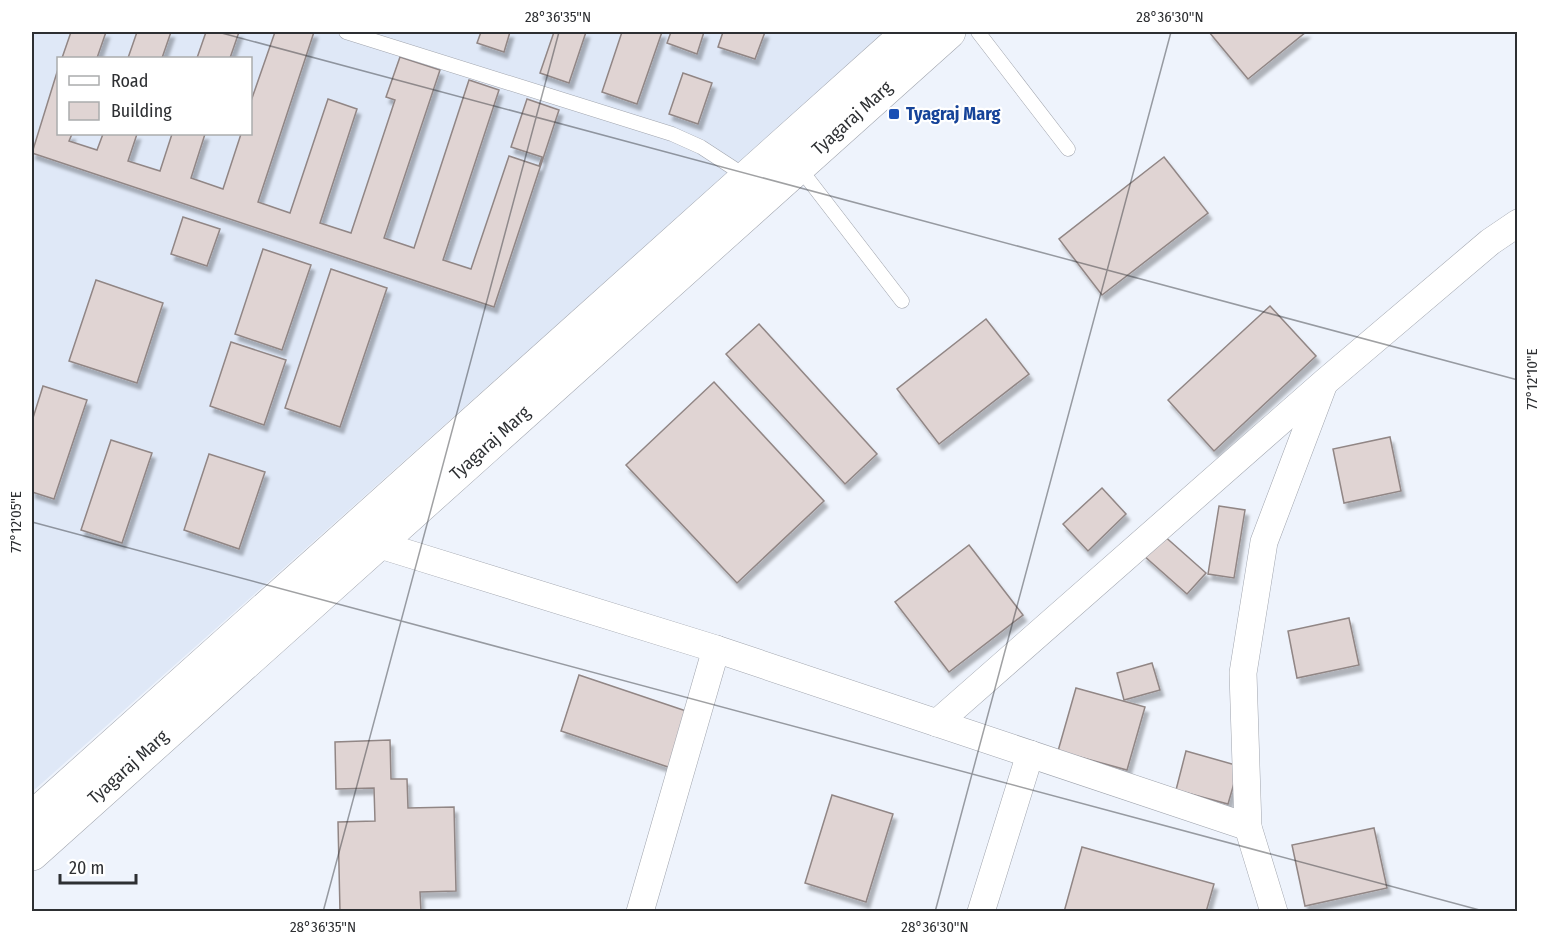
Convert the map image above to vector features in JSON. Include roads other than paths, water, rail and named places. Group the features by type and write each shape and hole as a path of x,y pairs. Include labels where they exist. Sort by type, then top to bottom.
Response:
{"street":[{"name":"Tyagaraj Marg","path":"32,818 909,32"},
{"name":"Tyagaraj Marg","path":"32,854 949,32"},
{"path":"937,723 1325,382 1490,242 1518,223"},
{"path":"1274,912 1248,826 1244,673 1264,542 1325,382"},
{"path":"377,544 716,649 1248,826"},
{"path":"640,912 716,649"},
{"path":"981,912 1030,754"}],"lane":[{"path":"346,32 672,134 701,147 747,177"},
{"path":"978,32 1068,149"},
{"path":"798,166 903,301"}],"place":[{"name":"Tyagraj Marg","path":"894,114"}]}
